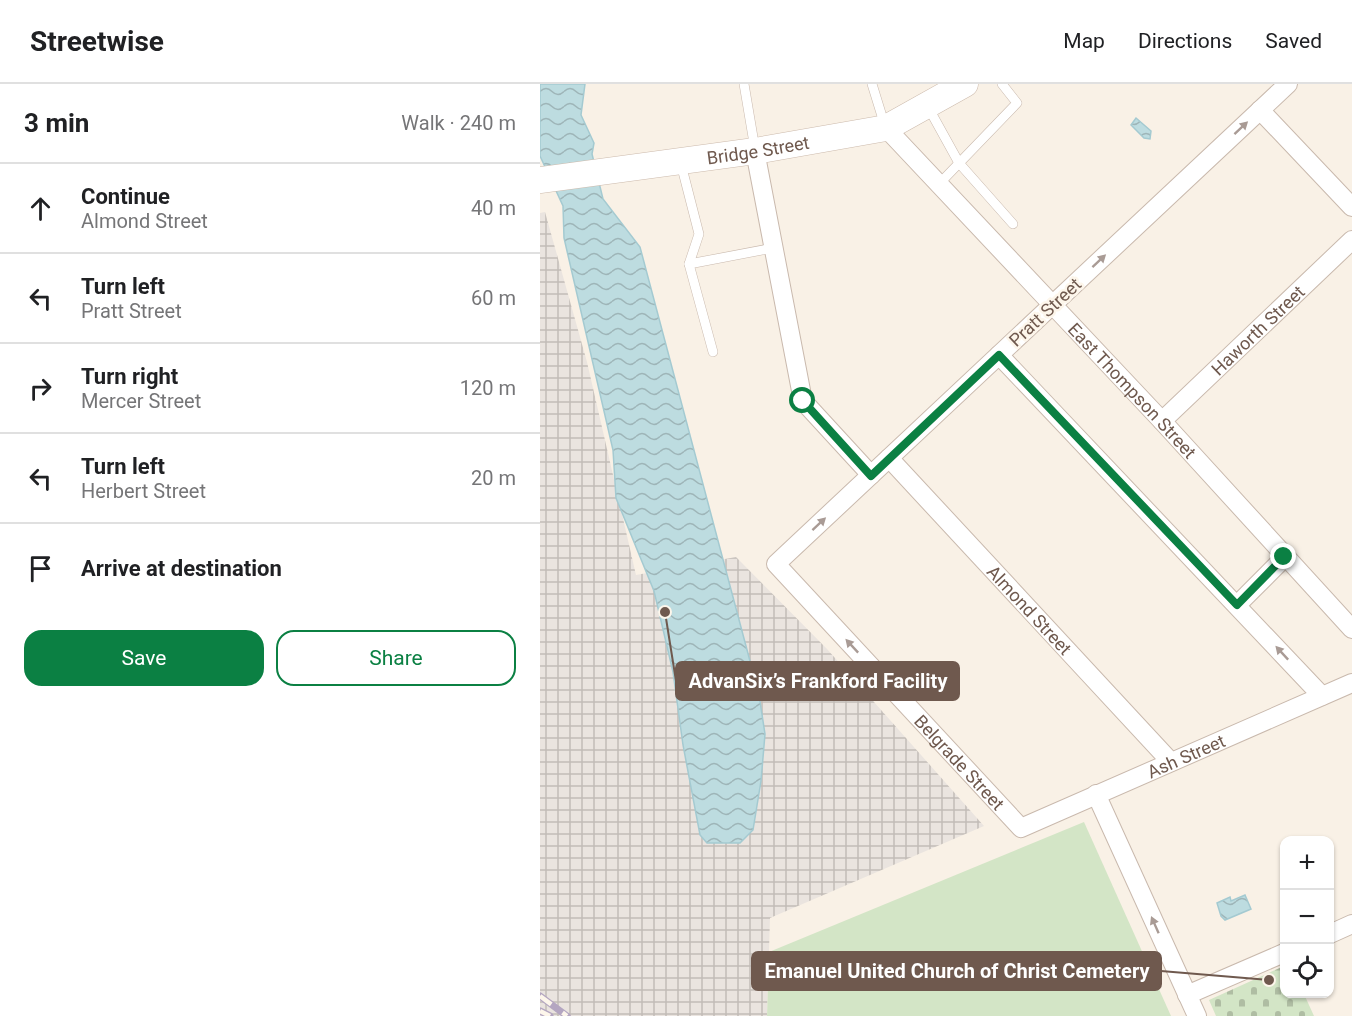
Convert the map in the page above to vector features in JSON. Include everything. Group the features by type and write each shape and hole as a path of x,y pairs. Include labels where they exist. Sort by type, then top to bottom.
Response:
{"main road":[{"name":"Bridge Street","path":"540,180 755,151 886,128 965,84"}],"street":[{"name":"Pratt Street","path":"777,564 1288,84"},
{"path":"1260,110 1352,207"},
{"name":"East Thompson Street","path":"886,128 1162,421 1352,629"},
{"path":"755,151 803,401 871,476"},
{"name":"Haworth Street","path":"1162,421 1352,240"},
{"path":"999,355 1322,696"},
{"name":"Almond Street","path":"889,458 1171,762"},
{"path":"1237,605 1284,557"},
{"name":"Belgrade Street","path":"777,564 1020,828"},
{"name":"Ash Street","path":"1020,828 1352,683"},
{"path":"1096,794 1197,1016"},
{"path":"1334,931 1352,924"},
{"path":"1187,995 1280,955"}],"lane":[{"path":"744,84 755,151"},
{"path":"872,84 886,128"},
{"path":"939,184 1017,103 1002,84"},
{"path":"927,105 959,163 1013,224"},
{"path":"680,162 699,234 689,264 713,352"},
{"path":"689,264 773,248"}],"shaded area":[{"path":"545,212 587,362 636,575 736,557 827,649 984,826 770,918 767,1016 540,1016 540,213"}],"green space":[{"path":"1084,822 1171,1016 767,1016 769,952"},
{"path":"1280,968 1280,998 1306,998 1314,1016 1216,1016 1209,1000"}],"water":[{"path":"540,84 585,84 581,115 594,143 592,154 603,199 640,247 759,695 765,734 761,781 753,830 740,843 707,843 700,835 683,745 673,672 654,591 616,498 613,450 564,238 563,206 540,156"},
{"path":"1136,118 1151,131 1150,139 1144,138 1131,125"},
{"path":"1245,895 1251,909 1225,920 1221,916 1217,903 1230,897 1231,901"}],"railway":[{"path":"540,996 567,1016"},
{"path":"540,1011 550,1016"}],"place":[{"name":"AdvanSix’s Frankford Facility","path":"665,612"},
{"name":"Emanuel United Church of Christ Cemetery","path":"1269,980"}],"route":[{"path":"803,401 871,476 999,355 1237,605 1284,557"}]}
